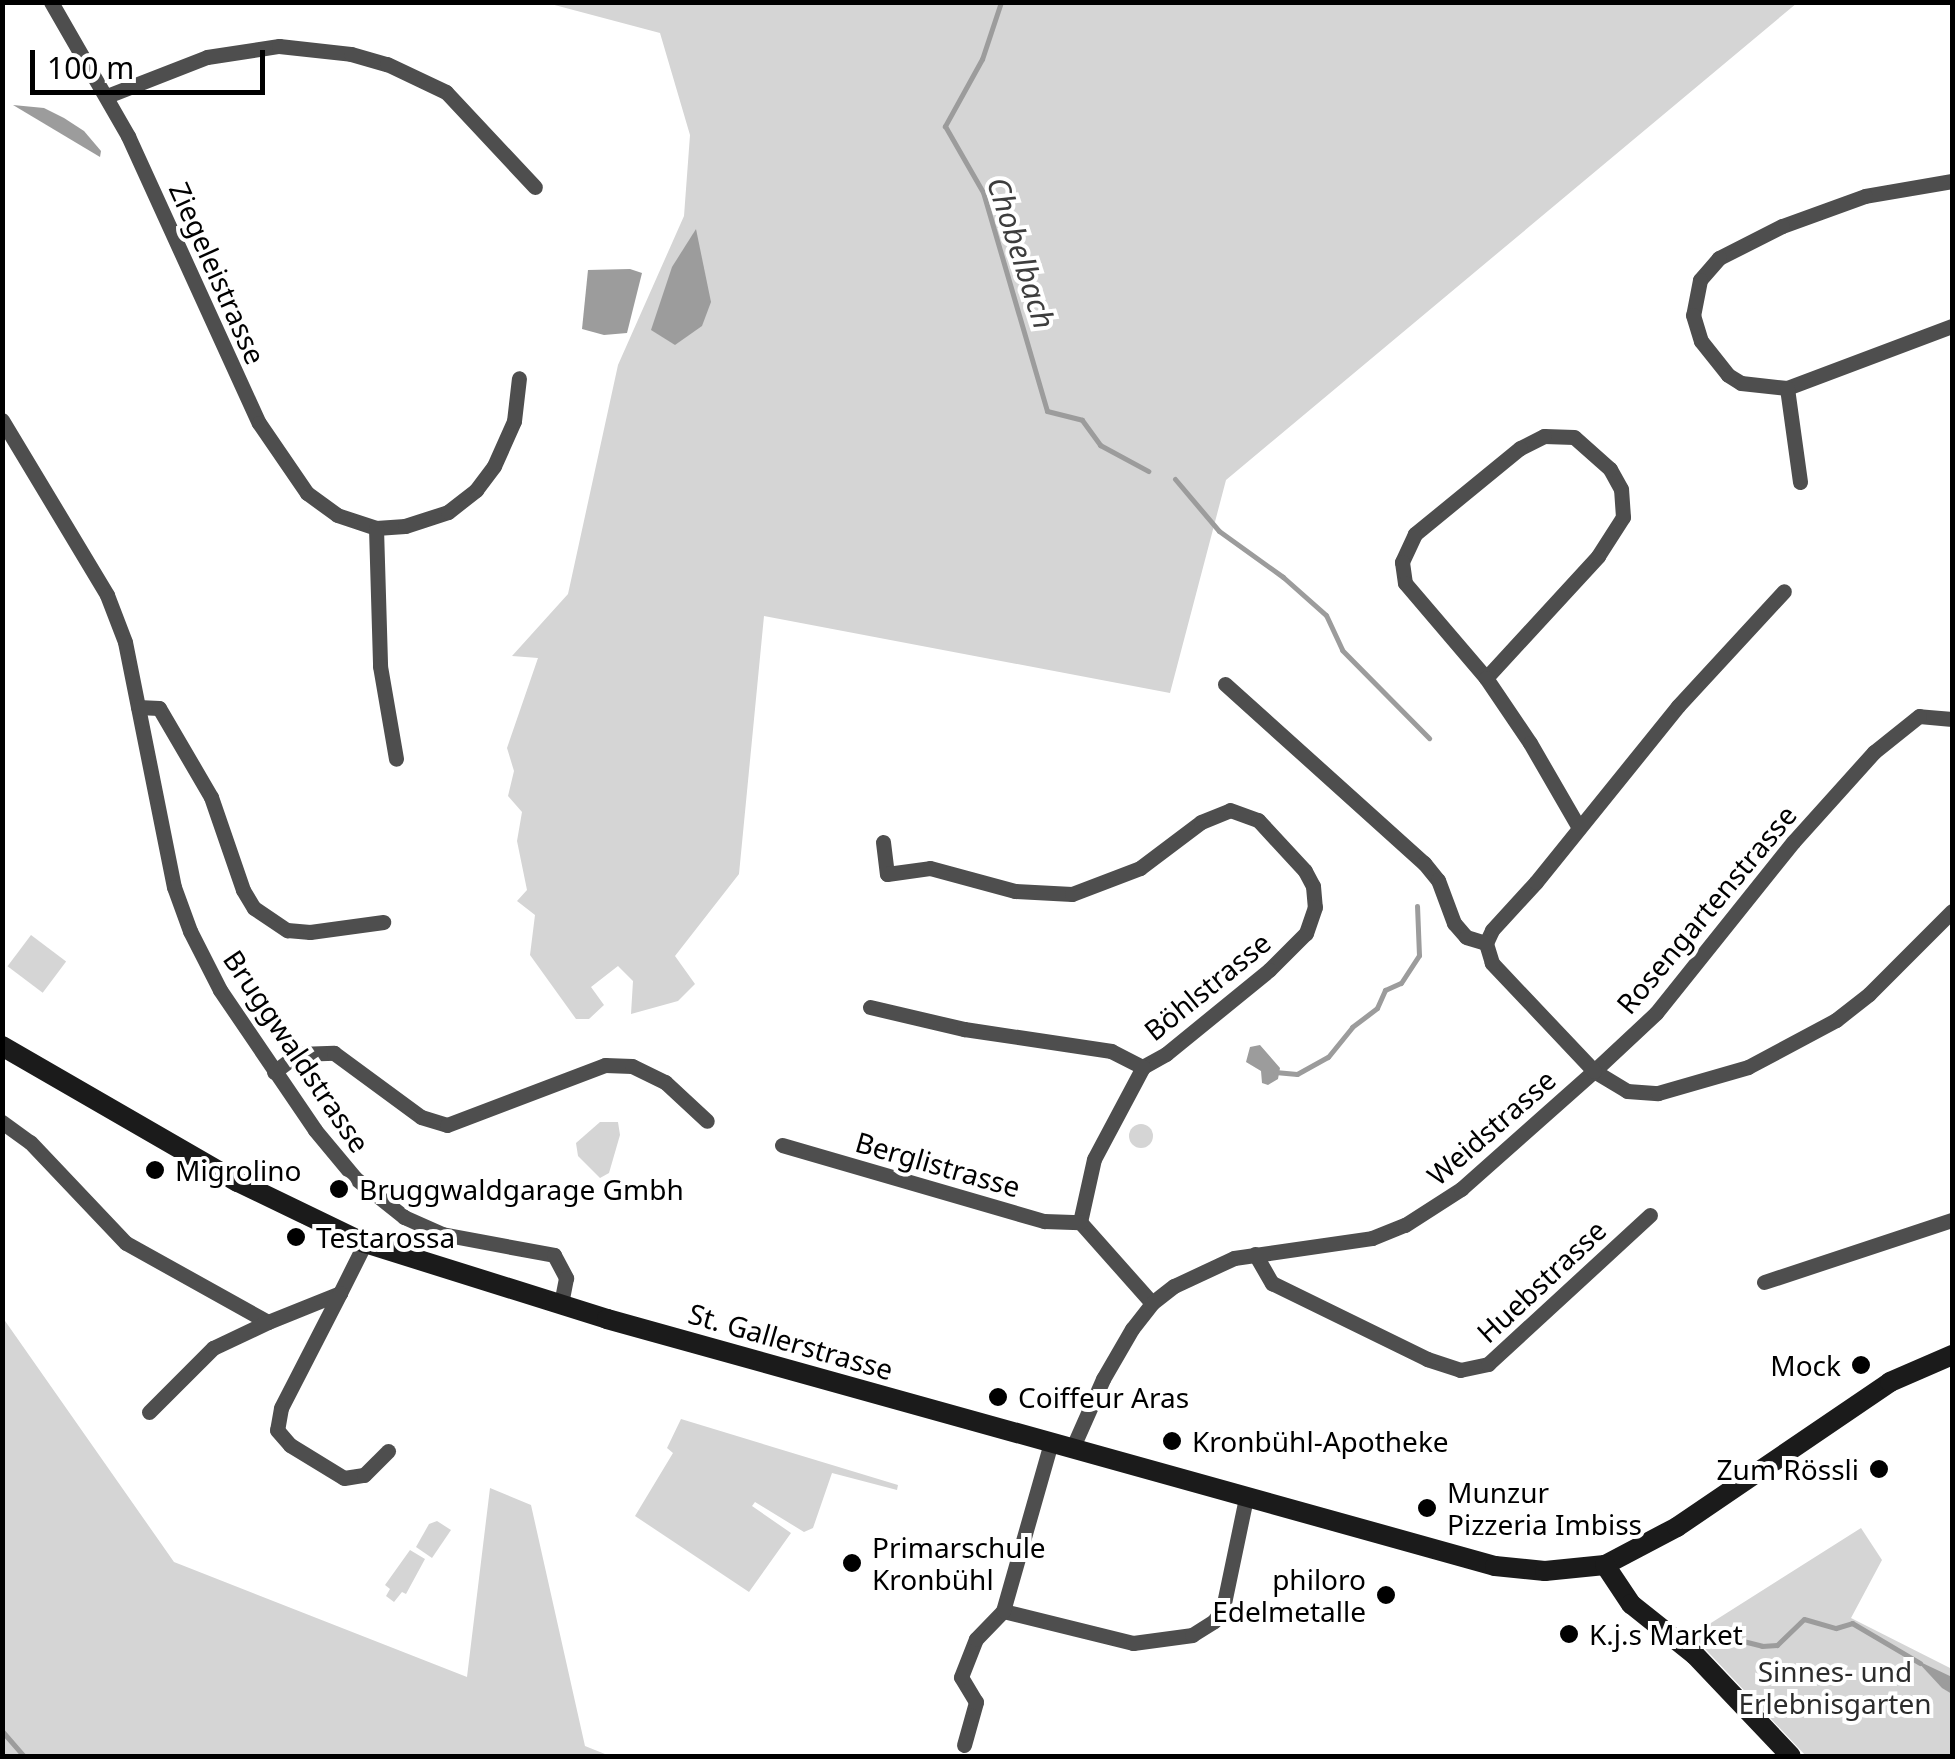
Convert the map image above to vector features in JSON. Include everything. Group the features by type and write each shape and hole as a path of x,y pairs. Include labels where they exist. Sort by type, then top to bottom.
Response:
{"main road":[{"name":"St. Gallerstrasse","path":"2,1046 254,1191 365,1243 561,1304 1494,1566 1545,1571 1605,1565"},
{"path":"1791,1756 1695,1655 1630,1604 1605,1565 1694,1516 1876,1391 1952,1355"}],"street":[{"name":"Ziegeleistrasse","path":"51,2 107,96 275,452 292,478 321,504 337,516 376,528 428,520 448,512 476,490 507,440 519,378"},
{"path":"107,96 177,66 222,54 279,46 351,54 410,73 456,99 477,129 536,187"},
{"path":"1952,181 1866,196 1806,217 1719,258 1700,280 1693,304 1704,346 1720,368 1742,383 1787,388 1952,326"},
{"path":"1787,388 1800,482"},
{"name":"Bruggwaldstrasse","path":"2,420 107,594 125,642 174,887 190,932 220,990 342,1164 389,1206 457,1239 546,1250 554,1255 566,1278 561,1304"},
{"path":"1486,678 1598,556 1623,516 1621,490 1610,470 1574,438 1544,436 1520,448 1443,508 1414,534 1405,550 1406,583 1486,678 1579,828"},
{"path":"376,528 380,666 396,759"},
{"path":"1486,943 1492,930 1678,706 1784,591"},
{"name":"Weidstrasse","path":"1072,1449 1103,1379 1152,1303 1195,1273 1255,1254 1372,1238 1405,1225 1461,1189 1594,1072 1492,963 1486,943 1466,937 1454,923 1438,880 1424,863 1225,684"},
{"path":"138,707 154,704 159,708 210,797 242,890 254,908 287,930 310,932 383,922"},
{"name":"Rosengartenstrasse","path":"1594,1072 1656,1013 1794,842 1874,752 1919,716 1952,719"},
{"name":"Böhlstrasse","path":"882,842 888,874 930,868 1015,891 1072,894 1140,868 1219,813 1230,810 1258,820 1313,886 1314,907 1306,933 1269,970 1166,1054 1143,1067 1105,1132 1080,1222"},
{"path":"1594,1072 1627,1091 1658,1094 1748,1067 1836,1020 1869,994 1952,912"},
{"path":"870,1007 964,1030 1112,1051 1143,1067"},
{"path":"274,1072 298,1054 334,1053 420,1117 447,1124 605,1065 632,1066 665,1082 707,1121"},
{"path":"2,1122 30,1142 126,1243 268,1322"},
{"name":"Berglistrasse","path":"782,1145 1044,1221 1080,1222"},
{"name":"Huebstrasse","path":"1255,1254 1272,1283 1428,1360 1460,1370 1488,1364 1650,1215"},
{"path":"1764,1282 1952,1220"},
{"path":"1080,1222 1152,1303"},
{"path":"365,1243 282,1408 277,1430 290,1446 344,1478 364,1475 388,1451"},
{"path":"149,1412 213,1348 340,1293"},
{"path":"964,1745 976,1702 961,1677 976,1640 1004,1611 1051,1443"},
{"path":"1004,1611 1090,1635 1144,1644 1192,1634 1214,1621 1223,1608 1231,1551 1246,1498"}],"green space":[{"path":"547,3 1797,3 1226,480 1170,693 764,616 739,874 675,956 695,984 678,1001 631,1014 633,981 618,966 591,987 604,1005 589,1019 576,1019 530,955 535,915 517,901 527,890 517,841 522,812 508,796 514,771 507,748 538,658 512,656 568,594 618,365 684,216 690,135 660,33"},
{"path":"31,935 66,961 43,993 8,966"},
{"path":"600,1122 618,1122 620,1135 609,1173 600,1178 578,1156 576,1143"},
{"path":"1141,1124 1150,1127 1150,1145 1141,1148 1132,1145 1129,1136 1132,1127"},
{"path":"3,1318 174,1562 467,1677 490,1488 531,1505 585,1746 610,1756 3,1756"},
{"path":"681,1419 898,1485 897,1490 832,1473 813,1528 804,1532 755,1502 752,1506 791,1533 749,1592 635,1516 673,1453 667,1448"},
{"path":"437,1521 451,1530 432,1558 416,1547 429,1524"},
{"name":"Sinnes- und Erlebnisgarten","path":"1861,1528 1882,1560 1851,1618 1952,1669 1952,1756 1806,1756 1692,1635"},
{"path":"410,1550 425,1559 406,1594 402,1592 394,1602 386,1596 390,1589 385,1585"}],"shaded area":[{"path":"13,105 44,108 64,118 84,131 101,151 100,157"},
{"path":"696,229 711,302 702,326 675,345 651,330 672,267"},
{"path":"630,269 642,273 627,333 604,335 582,329 588,270"},
{"path":"1260,1045 1280,1068 1278,1079 1268,1085 1262,1083 1261,1071 1246,1062 1250,1047"},
{"path":"1916,1660 1952,1677 1952,1694 1942,1688"}],"waterway":[{"name":"Chobelbach","path":"1001,2 982,59 945,126 983,192 1047,411 1082,420 1100,445 1148,471"},
{"name":"Chobelbach","path":"1175,479 1219,531 1283,577 1326,615 1342,650 1429,738"},
{"name":"Chobelbach","path":"1275,1072 1297,1074 1328,1057 1352,1027 1377,1008 1385,990 1401,983 1419,955 1417,906"},
{"name":"Chobelbach","path":"1727,1637 1762,1646 1777,1645 1804,1619 1836,1628 1852,1623 1920,1663"},
{"path":"2,1731 24,1756"}],"place":[{"name":"Migrolino","path":"155,1170"},
{"name":"Bruggwaldgarage Gmbh","path":"339,1189"},
{"name":"Testarossa","path":"296,1237"},
{"name":"Mock","path":"1861,1365"},
{"name":"Coiffeur Aras","path":"998,1397"},
{"name":"Kronbühl-Apotheke","path":"1172,1441"},
{"name":"Zum Rössli","path":"1879,1469"},
{"name":"Munzur Pizzeria Imbiss","path":"1427,1508"},
{"name":"Primarschule Kronbühl","path":"852,1563"},
{"name":"philoro Edelmetalle","path":"1386,1595"},
{"name":"K.j.s Market","path":"1569,1634"}]}
